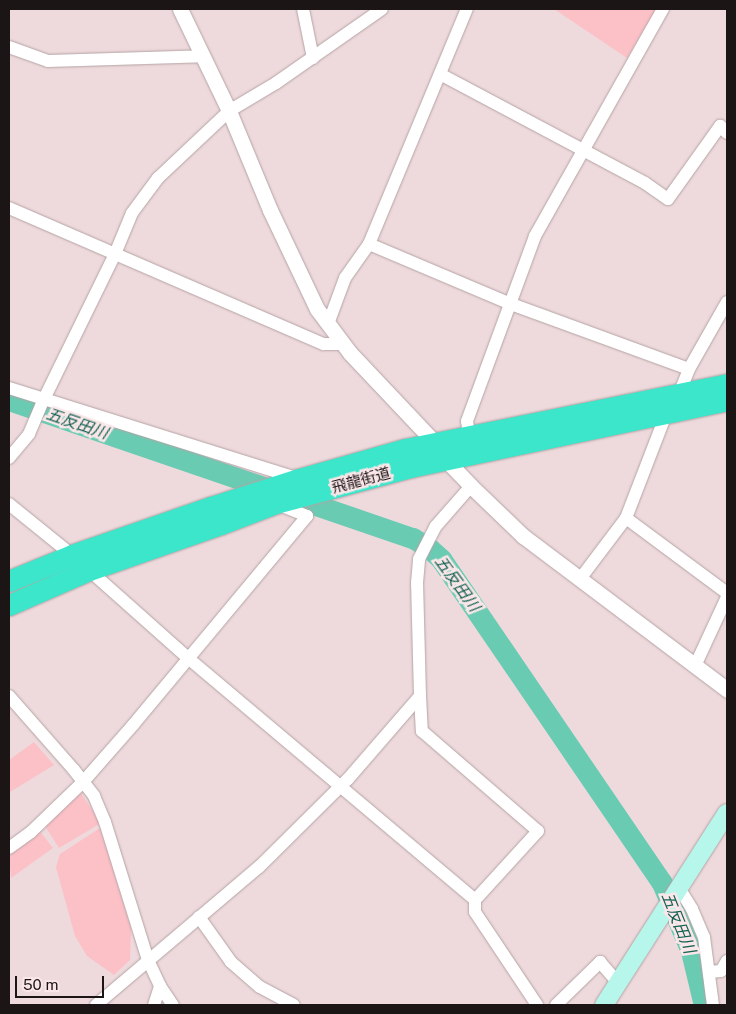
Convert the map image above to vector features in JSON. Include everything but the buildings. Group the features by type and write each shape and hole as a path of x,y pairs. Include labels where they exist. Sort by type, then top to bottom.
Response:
{"highway":[{"name":"飛龍街道","path":"9,605 89,570 276,503 441,451 469,435 727,384"},
{"name":"飛龍街道","path":"9,581 72,555 296,480 441,451 727,400"}],"main road":[{"path":"604,1005 727,813"}],"street":[{"path":"180,9 229,110 270,210 317,309 343,344 471,486 523,536 727,690"},
{"path":"303,9 313,58"},
{"path":"9,458 30,434 43,401 115,254 132,214 158,178 229,110 276,83 382,9"},
{"path":"328,324 345,278 369,244 467,9"},
{"path":"469,435 467,421 535,236 663,9"},
{"path":"9,47 48,61 203,56"},
{"path":"440,74 645,184 668,199 720,126 727,133"},
{"path":"9,208 324,344 343,344"},
{"path":"369,244 511,304 689,369"},
{"path":"679,394 689,369 727,302"},
{"path":"9,388 43,401 296,480"},
{"path":"580,579 626,518 667,412"},
{"path":"471,486 436,526 419,559 417,583 422,731 538,831 475,900 475,912 537,1005"},
{"path":"9,848 30,832 83,782 307,516 276,503"},
{"path":"9,504 72,555"},
{"path":"626,518 727,593"},
{"path":"89,570 188,658 475,900"},
{"path":"695,666 727,597"},
{"path":"9,696 94,796 105,822 148,960 160,986 173,1005"},
{"path":"96,1005 259,867 340,787 420,696"},
{"path":"677,891 692,909 721,970 710,990 713,1005"},
{"path":"199,918 231,962 260,987 294,1005"},
{"path":"556,1005 600,962 619,984"},
{"path":"154,1005 160,986"}],"shaded area":[{"path":"554,9 656,9 627,58"},
{"path":"34,742 54,765 10,792 9,760"},
{"path":"80,792 101,823 59,848 43,823"},
{"path":"100,828 131,928 130,960 114,975 87,956 75,936 56,867 60,854"},
{"path":"39,830 53,848 11,878 9,855"}],"waterway":[{"name":"五反田川","path":"9,400 413,538 430,549 441,559 662,883 691,951 704,1005"}]}
